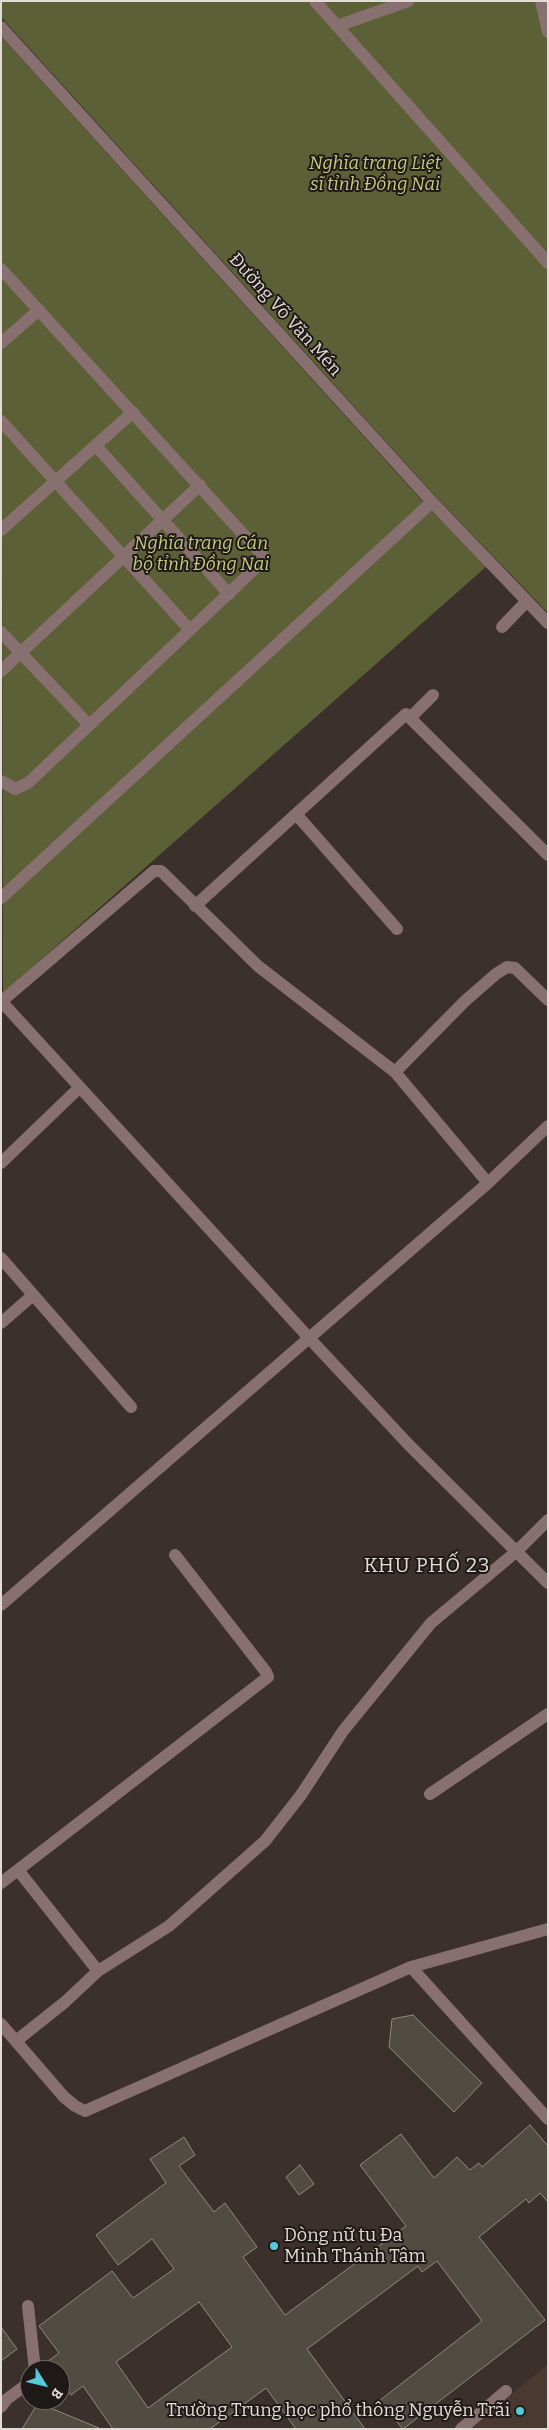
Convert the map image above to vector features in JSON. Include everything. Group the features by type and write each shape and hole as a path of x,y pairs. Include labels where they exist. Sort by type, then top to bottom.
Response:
{"street":[{"path":"315,1 548,263"},
{"path":"337,26 408,1"},
{"path":"541,1 548,32"},
{"name":"Đường Võ Văn Mén","path":"1,27 432,502 548,623"},
{"path":"1,269 264,557 263,562 20,789 15,789 1,781"},
{"path":"1,343 39,310"},
{"path":"1,530 133,412"},
{"path":"1,421 190,630"},
{"path":"96,446 229,594"},
{"path":"1,671 200,486"},
{"path":"1,898 432,502"},
{"path":"502,627 527,601"},
{"path":"1,632 90,725"},
{"path":"410,718 434,695"},
{"path":"195,906 406,714 548,855"},
{"path":"296,814 397,929"},
{"path":"488,1183 395,1072 258,966 161,871 154,871 2,1001 79,1088 409,1445 548,1583"},
{"path":"395,1072 465,1001 507,967 515,968 548,1000"},
{"path":"1,1163 79,1088"},
{"path":"1,1605 310,1339 488,1183 548,1126"},
{"path":"1,1258 131,1406"},
{"path":"1,1323 33,1295"},
{"path":"16,2041 65,2002 98,1972 169,1926 266,1841 301,1795 343,1732 425,1630 517,1552 548,1520"},
{"path":"1,1883 268,1677 175,1555"},
{"path":"430,1794 548,1714"},
{"path":"18,1870 98,1972"},
{"path":"1,2024 64,2097 85,2111 411,1967 548,1929"},
{"path":"411,1967 548,2119"},
{"path":"28,2306 33,2360"},
{"path":"1,2407 20,2390"},
{"path":"461,2429 506,2391"}],"shaded area":[{"name":"Trường Trung học phổ thông Nguyễn Trãi","path":"548,2364 548,2429 471,2429 512,2394"}],"green space":[{"name":"Nghĩa trang Liệt sĩ tỉnh Đồng Nai","path":"1,1 548,1 548,613 437,498 1,17"},
{"name":"Nghĩa trang Cán bộ tỉnh Đồng Nai","path":"1,36 424,503 487,566 3,993"}],"building":[{"path":"413,2015 482,2083 454,2112 389,2047 392,2019"},
{"path":"530,2125 548,2146 548,2202 540,2193 529,2203 526,2199 479,2237 545,2320 403,2429 379,2401 482,2321 437,2261 422,2272 418,2266 307,2349 365,2429 296,2429 266,2388 210,2429 113,2429 83,2386 71,2395 70,2394 70,2360 50,2360 59,2353 39,2326 112,2271 133,2298 174,2269 152,2239 118,2265 96,2235 166,2183 150,2159 184,2137 195,2155 179,2166 214,2212 225,2203 257,2247 243,2257 285,2315 406,2226 360,2165 401,2134 434,2178 457,2157 470,2170 479,2163 482,2167","holes":["199,2302 232,2347 148,2408 116,2362"]},
{"path":"300,2165 314,2184 299,2195 286,2177"},
{"path":"1,2327 17,2349 1,2361"},
{"path":"34,2410 55,2410 99,2428 99,2429 22,2429"}],"place":[{"name":"Dòng nữ tu Đa Minh Thánh Tâm","path":"274,2246"},
{"name":"Trường Trung học phổ thông Nguyễn Trãi","path":"520,2411"}],"district":[{"name":"KHU PHỐ 23","path":"427,1566"}]}
